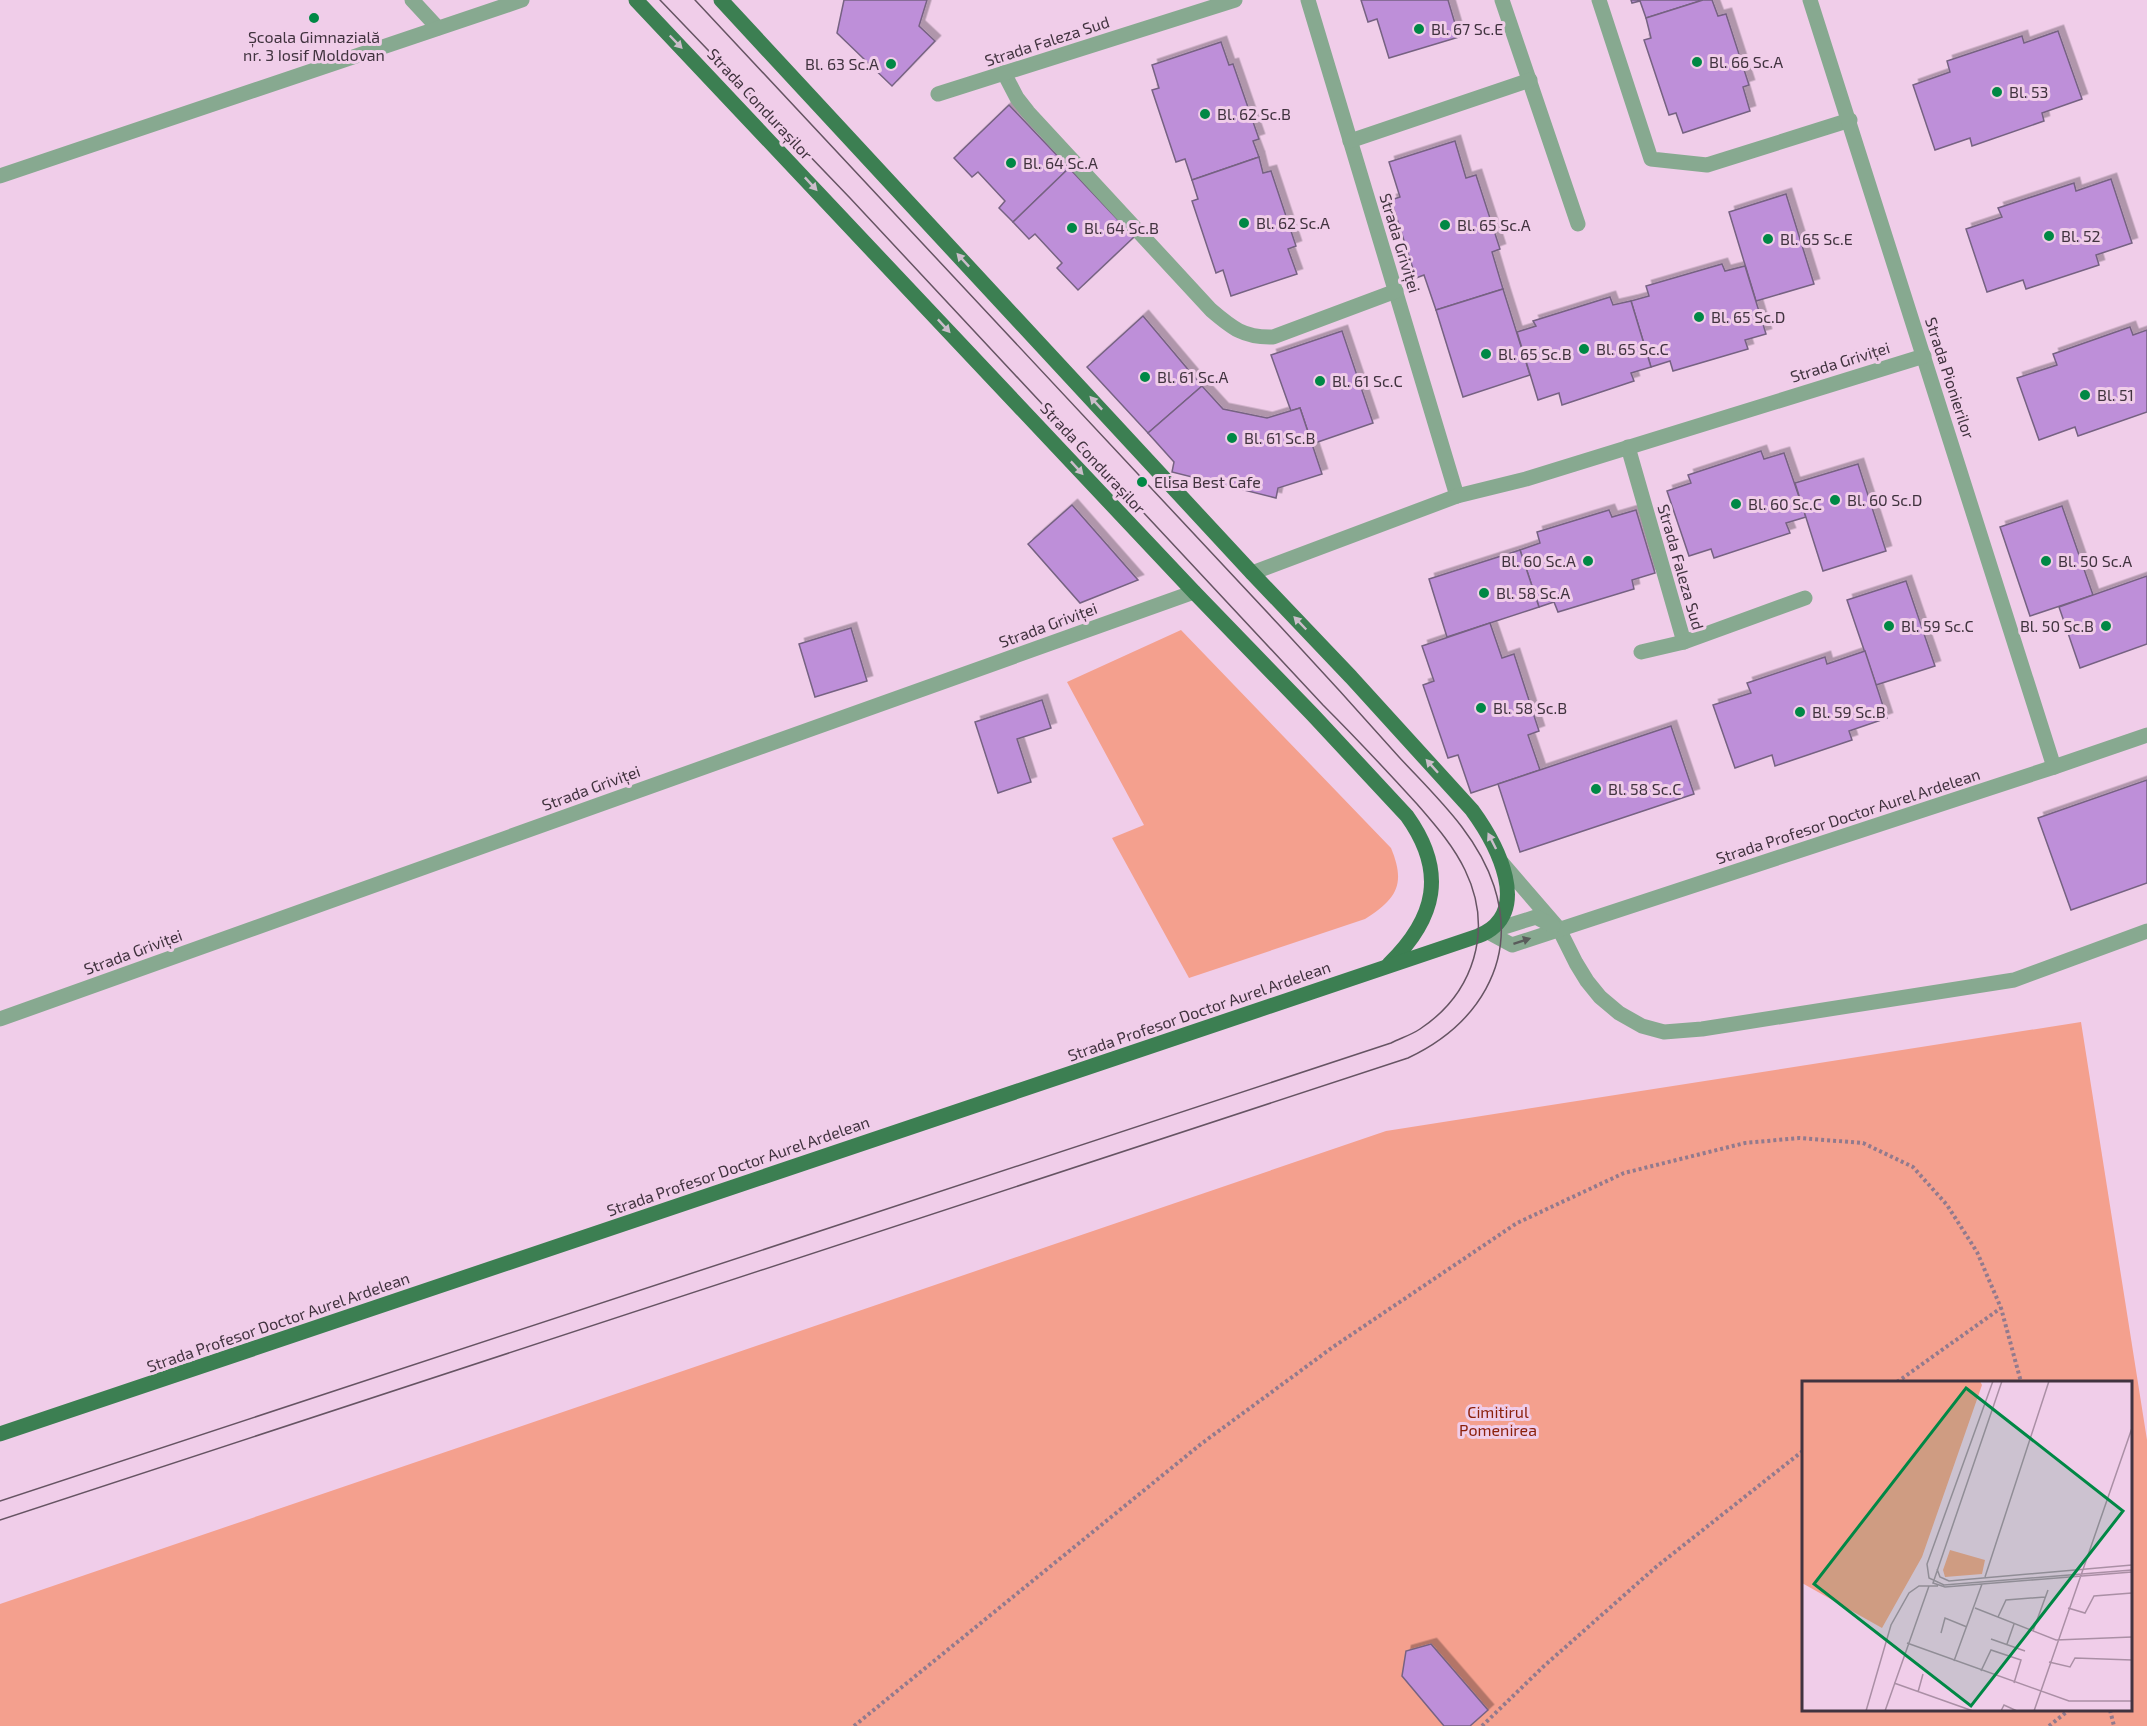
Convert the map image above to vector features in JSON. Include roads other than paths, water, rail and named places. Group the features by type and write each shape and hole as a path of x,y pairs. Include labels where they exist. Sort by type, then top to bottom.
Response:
{"main road":[{"name":"Strada Condurașilor","path":"636,0 1407,816 1418,831 1431,872 1429,906 1415,934 1386,966"},
{"path":"721,0 1252,573 1352,677 1472,810 1485,827 1502,863 1507,894 1505,911 1501,919 1488,932"},
{"name":"Strada Profesor Doctor Aurel Ardelean","path":"0,1434 1488,932"}],"street":[{"path":"412,0 438,28"},
{"path":"0,176 522,0"},
{"name":"Strada Faleza Sud","path":"938,94 1235,0"},
{"name":"Strada Griviței","path":"1308,0 1457,496"},
{"path":"1502,0 1578,224"},
{"path":"1599,0 1651,159 1707,165 1850,120"},
{"name":"Strada Pionierilor","path":"1810,0 2054,767"},
{"path":"1005,73 1017,98 1028,112 1211,310 1234,329 1256,338 1273,337 1396,291"},
{"path":"1350,141 1530,80"},
{"name":"Strada Griviței","path":"1252,573 1457,496 1526,479 1924,356"},
{"name":"Strada Faleza Sud","path":"1628,447 1684,642 1805,598"},
{"name":"Strada Griviței","path":"0,1019 1194,592"},
{"path":"1641,652 1684,642"},
{"name":"Strada Profesor Doctor Aurel Ardelean","path":"1488,932 1536,917 1559,929 2147,735"},
{"path":"1502,863 1559,929 1581,972 1600,997 1619,1013 1642,1026 1664,1032 1702,1029 2014,980 2147,931"}],"tram line":[{"path":"0,1501 1391,1043 1417,1031 1439,1014 1466,979 1474,958 1478,937 1478,915 1474,893 1460,861 1437,828 1382,766 850,198 660,0"},
{"path":"0,1520 1408,1058 1432,1045 1454,1028 1472,1010 1486,989 1496,966 1501,941 1500,914 1487,867 1454,817 1280,626 695,0"}],"place":[{"name":"Școala Gimnazială nr. 3 Iosif Moldovan","path":"314,18"},
{"name":"Bl. 67 Sc.E","path":"1419,29"},
{"name":"Bl. 66 Sc.A","path":"1697,62"},
{"name":"Bl. 63 Sc.A","path":"891,64"},
{"name":"Bl. 53","path":"1997,92"},
{"name":"Bl. 62 Sc.B","path":"1205,114"},
{"name":"Bl. 64 Sc.A","path":"1011,163"},
{"name":"Bl. 62 Sc.A","path":"1244,223"},
{"name":"Bl. 65 Sc.A","path":"1445,225"},
{"name":"Bl. 64 Sc.B","path":"1072,228"},
{"name":"Bl. 52","path":"2049,236"},
{"name":"Bl. 65 Sc.E","path":"1768,239"},
{"name":"Bl. 65 Sc.D","path":"1699,317"},
{"name":"Bl. 65 Sc.C","path":"1584,349"},
{"name":"Bl. 65 Sc.B","path":"1486,354"},
{"name":"Bl. 61 Sc.A","path":"1145,377"},
{"name":"Bl. 61 Sc.C","path":"1320,381"},
{"name":"Bl. 51","path":"2085,395"},
{"name":"Bl. 61 Sc.B","path":"1232,438"},
{"name":"Elisa Best Cafe","path":"1142,482"},
{"name":"Bl. 60 Sc.D","path":"1835,500"},
{"name":"Bl. 60 Sc.C","path":"1736,504"},
{"name":"Bl. 60 Sc.A","path":"1588,561"},
{"name":"Bl. 50 Sc.A","path":"2046,561"},
{"name":"Bl. 58 Sc.A","path":"1484,593"},
{"name":"Bl. 59 Sc.C","path":"1889,626"},
{"name":"Bl. 50 Sc.B","path":"2106,626"},
{"name":"Bl. 58 Sc.B","path":"1481,708"},
{"name":"Bl. 59 Sc.B","path":"1800,712"},
{"name":"Bl. 58 Sc.C","path":"1596,789"}],"park label":[{"name":"Cimitirul Pomenirea","path":"1498,1421"}]}
